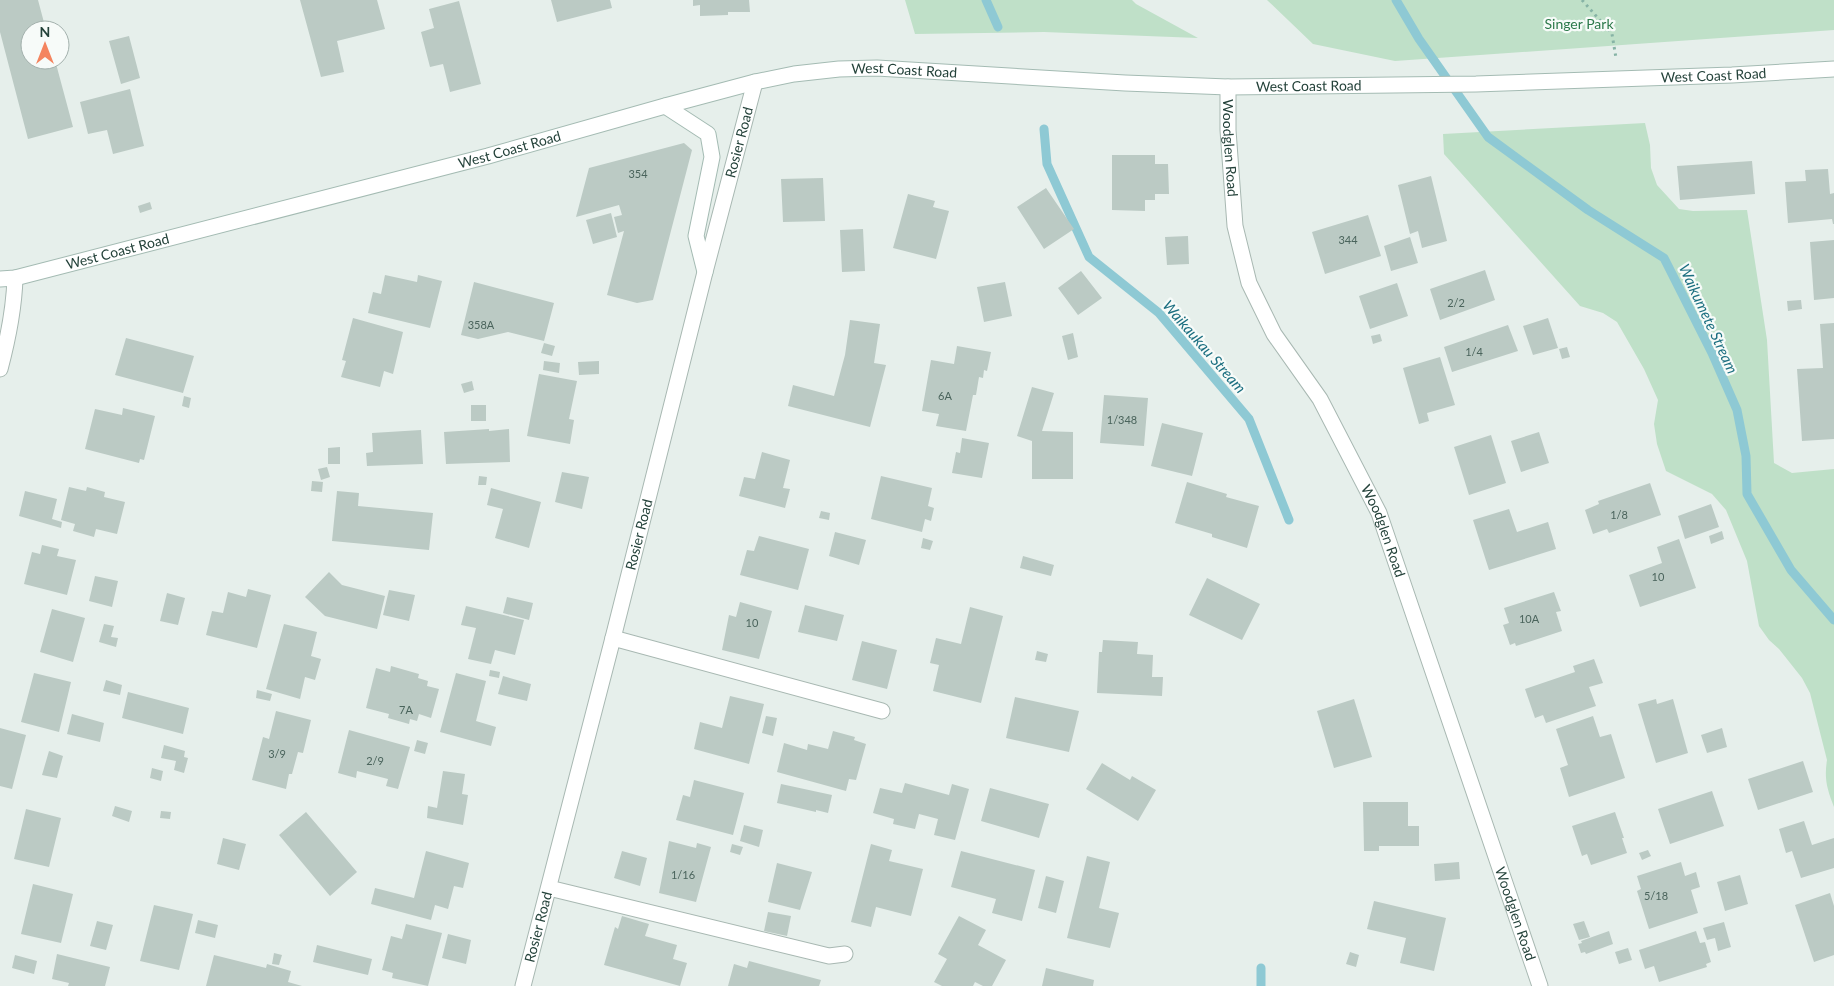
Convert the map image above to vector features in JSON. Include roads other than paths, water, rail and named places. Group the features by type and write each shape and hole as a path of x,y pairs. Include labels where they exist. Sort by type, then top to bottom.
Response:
{"main road":[{"name":"West Coast Road","path":"8,279 488,156 665,106 755,82 794,74 839,69 877,68 1125,83 1228,87 1476,84 1834,69"},
{"name":"Rosier Road","path":"523,986 755,82"},
{"name":"Woodglen Road","path":"1228,87 1228,130 1235,226 1249,283 1274,334 1320,399 1379,512 1540,986"},
{"path":"665,106 708,134 712,157 696,236 705,272"},
{"path":"0,369 14,307 8,279"},
{"path":"613,638 882,711"},
{"path":"549,888 829,956 845,954"}],"waterway":[{"name":"Waikaukau Stream","path":"986,0 998,27"},
{"name":"Waikumete Stream","path":"1396,0 1419,39 1488,137 1588,210 1664,258 1712,353 1737,410 1746,456 1747,494 1791,570 1834,620"},
{"name":"Waikaukau Stream","path":"1044,129 1047,164 1089,257 1159,313 1249,419 1289,520"},
{"name":"Waikaukau Stream","path":"1261,968 1261,986"}],"park label":[{"name":"Singer Park","path":"1579,24"}]}
